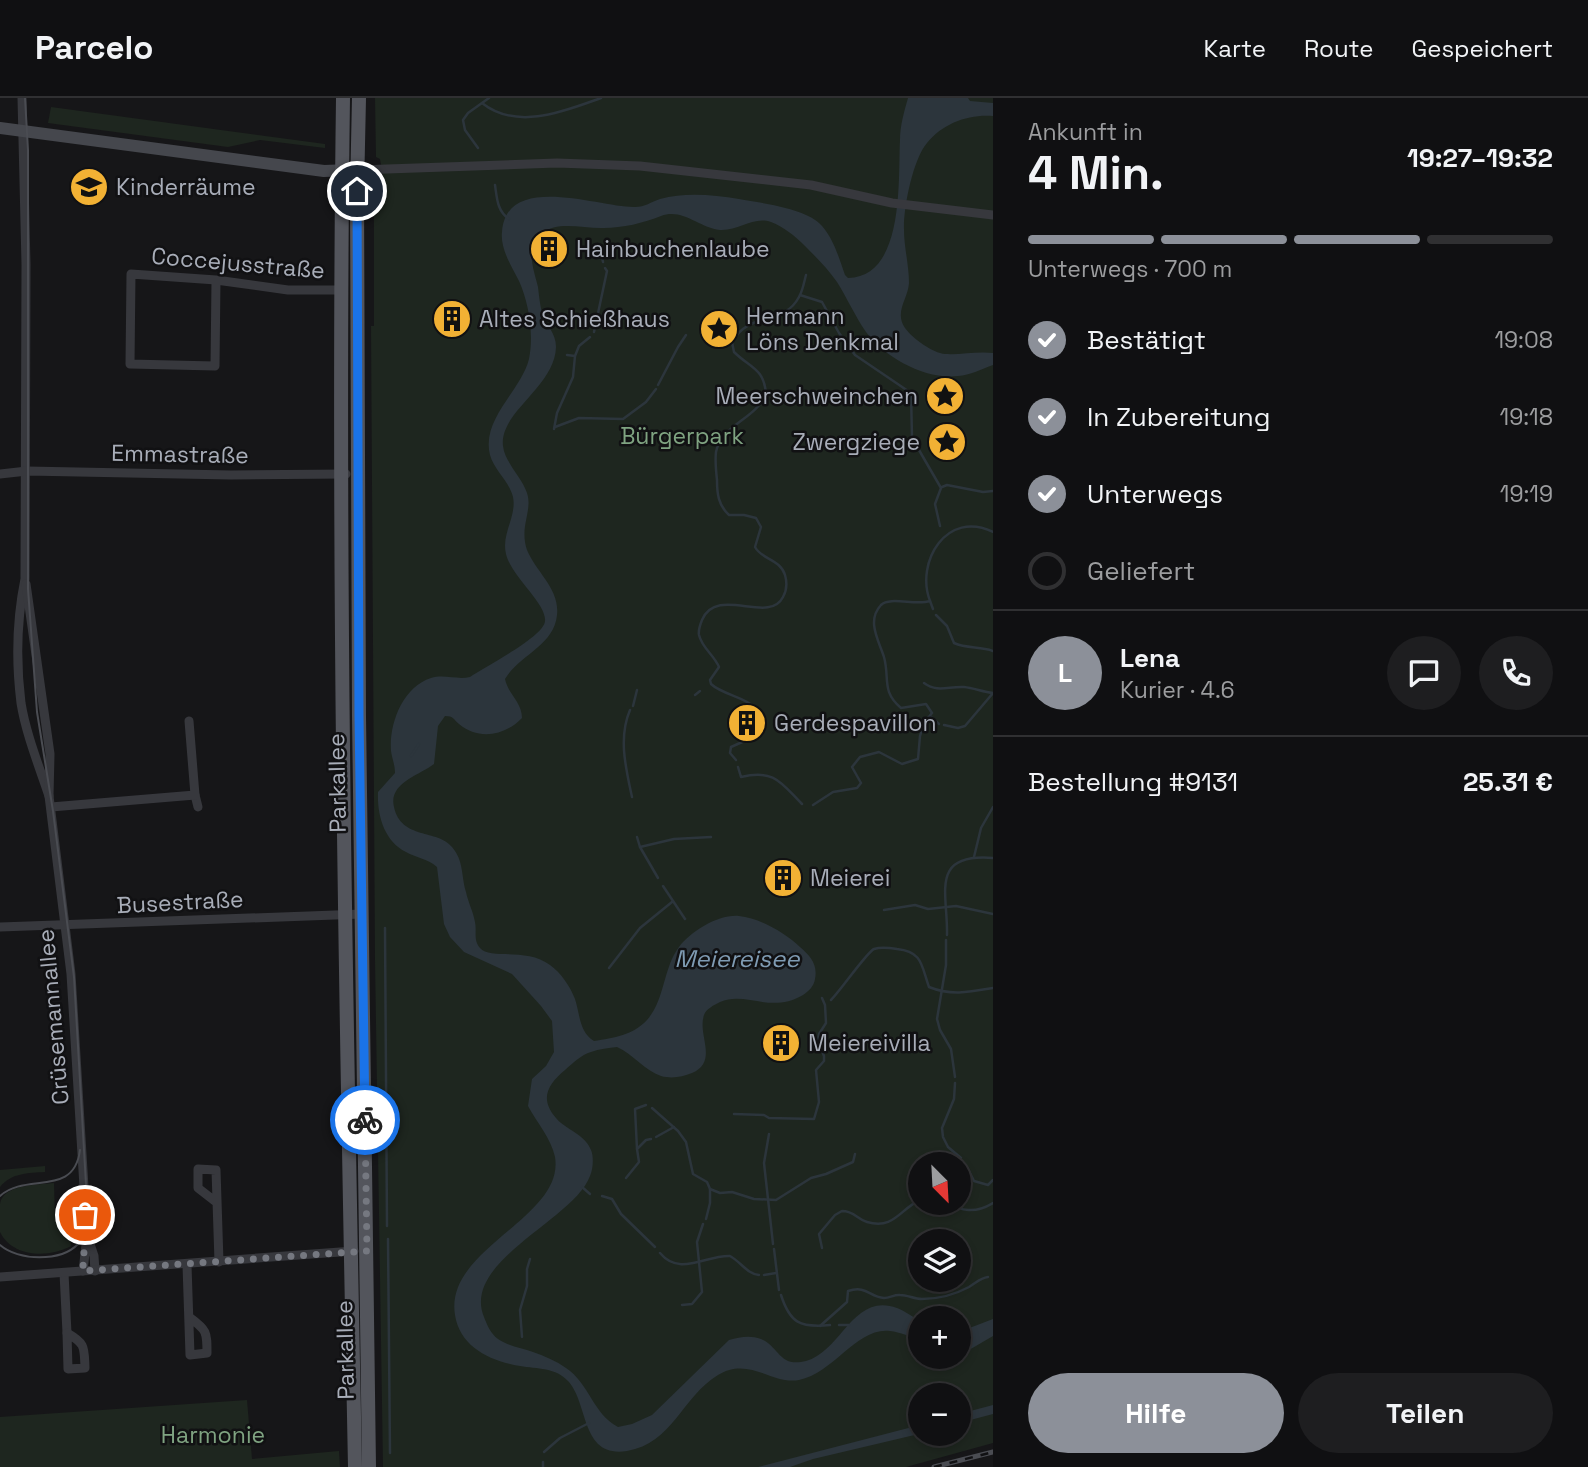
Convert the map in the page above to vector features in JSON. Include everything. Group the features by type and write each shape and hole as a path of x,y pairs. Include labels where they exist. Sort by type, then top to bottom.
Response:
{"main road":[{"name":"Parkallee","path":"343,98 350,170 359,474 369,1467"},
{"name":"Parkallee","path":"355,1467 346,915 342,290 350,170 359,98"},
{"path":"0,128 324,171 350,170"}],"street":[{"name":"Crüsemannallee","path":"22,98 26,251 25,579 21,598 19,644 22,703 49,796 65,927 77,1055 87,1236 83,1271"},
{"path":"350,170 557,163 640,166 811,185 892,204 993,215"},
{"name":"Coccejusstraße","path":"216,280 215,366 130,364 131,274 216,280 288,290 342,290"},
{"name":"Emmastraße","path":"0,474 24,471 231,475 359,474"},
{"name":"Crüsemannallee","path":"25,579 30,597 50,754 49,796"},
{"path":"189,720 198,807"},
{"path":"51,807 195,795"},
{"name":"Busestraße","path":"0,927 65,927 362,914"},
{"path":"216,1202 219,1262"},
{"name":"Crüsemannallee","path":"87,1236 94,1256 95,1270"},
{"path":"0,1277 367,1251"},
{"path":"187,1265 190,1317"},
{"path":"64,1273 67,1333"}],"green space":[{"name":"Bürgerpark","path":"375,98 993,98 993,1443 906,1467 383,1467 375,960 371,326 374,326 374,216 372,210 367,210 367,194 370,193 371,184 384,181 380,159 376,157"},
{"path":"51,107 325,144 325,148 260,140 228,147 48,123"},
{"path":"45,1166 45,1172 15,1176 0,1187 0,1170"},
{"path":"54,1183 55,1220 70,1233 71,1246 42,1254 13,1247 0,1232 0,1204 3,1197 14,1189"},
{"name":"Harmonie","path":"247,1400 252,1459 339,1451 340,1467 0,1467 0,1417"}],"water":[{"name":"Meiereisee","path":"908,98 968,98 970,101 993,103 993,116 966,118 949,125 933,136 917,160 905,210 904,236 909,283 901,316 905,328 929,348 945,354 993,353 993,365 967,374 946,376 920,371 895,358 874,342 866,332 837,282 822,263 793,235 771,222 758,221 720,230 684,216 669,214 625,226 564,226 542,233 533,245 532,259 542,313 556,347 547,375 509,422 503,446 527,493 524,533 527,550 555,597 557,615 550,635 505,679 520,707 522,718 500,732 484,734 475,733 452,717 445,716 438,726 434,764 400,786 393,799 398,817 404,825 446,841 456,852 480,948 492,953 531,956 554,968 571,989 585,1033 594,1041 629,1032 647,1020 657,1003 670,964 679,947 698,930 714,921 739,916 772,927 800,947 814,965 816,974 812,986 803,995 791,1000 770,1003 730,999 708,1009 703,1023 706,1055 700,1068 692,1073 677,1077 661,1076 617,1047 587,1053 559,1075 550,1086 548,1104 560,1122 588,1145 593,1156 591,1173 580,1192 563,1209 503,1259 489,1278 481,1297 484,1317 491,1332 498,1339 550,1359 574,1374 603,1414 618,1427 652,1415 729,1340 745,1337 761,1339 790,1362 806,1361 829,1346 858,1315 869,1308 882,1305 908,1313 908,1336 890,1331 867,1336 823,1369 799,1380 779,1379 740,1368 729,1370 705,1385 655,1439 627,1451 612,1451 601,1447 594,1439 575,1392 564,1377 552,1371 509,1364 488,1356 470,1344 458,1326 455,1315 457,1291 467,1271 542,1198 553,1179 553,1150 528,1106 532,1079 546,1066 554,1052 552,1021 512,974 464,952 450,937 444,924 437,867 406,852 392,841 383,826 378,792 395,773 391,751 392,729 400,707 413,689 431,678 470,677 525,643 542,628 545,621 540,606 514,571 506,554 513,497 490,455 491,429 525,371 530,350 530,319 525,299 503,245 502,232 507,213 520,202 557,197 635,207 680,195 709,195 781,207 803,213 819,223 835,247 848,278 867,273 880,262 889,244 898,201 904,114"},
{"path":"993,1319 993,1336 971,1349 971,1327"},
{"path":"993,1405 993,1414 971,1420 971,1411"},
{"path":"908,1428 908,1437 790,1467 758,1467"}],"waterway":[{"path":"478,148 465,130 463,120 468,113 489,98"},
{"path":"482,103 510,116 526,117 557,113 601,98"},
{"path":"495,185 500,208 509,219"},
{"path":"599,244 603,262"},
{"path":"594,332 607,271 605,268"},
{"path":"736,760 730,753 731,747 758,735 760,714 747,702 711,684 710,680 719,667 701,640 700,626 709,610 719,606 776,605 783,597 786,583 783,570 755,547 761,527 756,518 729,515 722,507 717,490 716,452 719,443 731,428 755,410 766,394 759,374 734,352 732,342 739,332 748,326 776,316 792,306 800,294 806,275"},
{"path":"800,295 822,302 855,355 911,393 912,438 941,488 935,504 940,526"},
{"path":"658,385 686,335"},
{"path":"554,429 557,413 573,377 575,356 579,346 590,337"},
{"path":"567,355 575,356"},
{"path":"555,427 579,418 623,419 646,402 656,389"},
{"path":"942,487 947,485 983,492 993,491"},
{"path":"813,805 833,792 857,788 861,783 852,767 860,757 879,752 902,764 918,759 920,736 924,723 932,713 926,704 901,708 891,696 874,618 885,602 930,601 927,571 931,556 949,533 976,527 993,532"},
{"path":"930,601 933,609"},
{"path":"936,615 947,626 954,643 993,651"},
{"path":"924,683 939,688 964,687 993,693"},
{"path":"633,706 637,690"},
{"path":"695,695 700,691"},
{"path":"944,725 958,728 965,726 993,693"},
{"path":"630,710 624,742 632,797"},
{"path":"931,717 939,724"},
{"path":"411,756 419,744"},
{"path":"738,767 741,777 770,776 802,804"},
{"path":"974,857 981,828 993,807"},
{"path":"637,837 658,878"},
{"path":"640,847 674,839 711,837"},
{"path":"947,935 945,891 946,879 951,869 959,862 973,858 993,858"},
{"path":"663,886 685,919"},
{"path":"609,968 640,928 672,902"},
{"path":"884,910 915,905 928,909 956,906 993,914"},
{"path":"385,928 387,1226"},
{"path":"946,940 946,965 937,1019 951,1049 955,1077"},
{"path":"831,1000 866,957 879,948 912,953 920,961 929,987 937,990 968,992 993,988"},
{"path":"734,1114 814,1119 819,1102 816,1070 824,1061 818,1040 826,1023 822,998"},
{"path":"954,1152 943,1137 942,1128 954,1099 955,1083"},
{"path":"637,1149 635,1109 646,1105"},
{"path":"652,1108 678,1131 686,1142 693,1174 707,1182 710,1189 720,1193 732,1192 754,1199 776,1200 811,1178 853,1162 855,1154"},
{"path":"656,1137 674,1127"},
{"path":"769,1134 764,1163 773,1244"},
{"path":"626,1178 639,1162 637,1149 651,1139"},
{"path":"971,1175 974,1181 988,1185 993,1180"},
{"path":"582,1187 590,1194"},
{"path":"706,1219 710,1189"},
{"path":"602,1196 612,1199 621,1214 655,1247"},
{"path":"971,1210 993,1203"},
{"path":"822,1248 819,1234 835,1215 842,1211 876,1224 890,1221 908,1208"},
{"path":"682,1305 692,1304 702,1292 697,1242 703,1224"},
{"path":"388,1239 390,1453"},
{"path":"774,1249 779,1290"},
{"path":"660,1253 668,1260 684,1264 730,1256 759,1275"},
{"path":"522,1337 520,1310 527,1286 530,1259"},
{"path":"764,1275 776,1273"},
{"path":"820,1326 847,1302 848,1291 860,1289 884,1298 898,1295 919,1299 934,1298 958,1292 988,1277"},
{"path":"781,1295 788,1312 798,1322 811,1326 830,1325"},
{"path":"839,1325 849,1325"},
{"path":"544,1452 560,1438 589,1423"},
{"path":"543,1462 543,1467"}],"tram line":[{"path":"0,1245 17,1254 28,1256 61,1254 71,1250 80,1241 88,1219 74,977 53,811 37,712 28,589 28,150 25,98"},
{"path":"0,1196 23,1185 48,1182 69,1174 76,1165 80,1150"}],"railway":[{"path":"934,1467 993,1452"}],"way so far":[{"path":"85,1215 87,1236 83,1271 187,1265 337,1251 367,1251 365,1120"}],"place":[{"name":"Kinderräume","path":"89,187"},
{"name":"Hainbuchenlaube","path":"549,249"},
{"name":"Altes Schießhaus","path":"452,319"},
{"name":"Hermann Löns Denkmal","path":"719,329"},
{"name":"Meerschweinchen","path":"945,396"},
{"name":"Zwergziege","path":"947,442"},
{"name":"Gerdespavillon","path":"747,723"},
{"name":"Meierei","path":"783,878"},
{"name":"Meiereivilla","path":"781,1043"}],"route":[{"path":"357,191 359,716 365,1120"}]}
